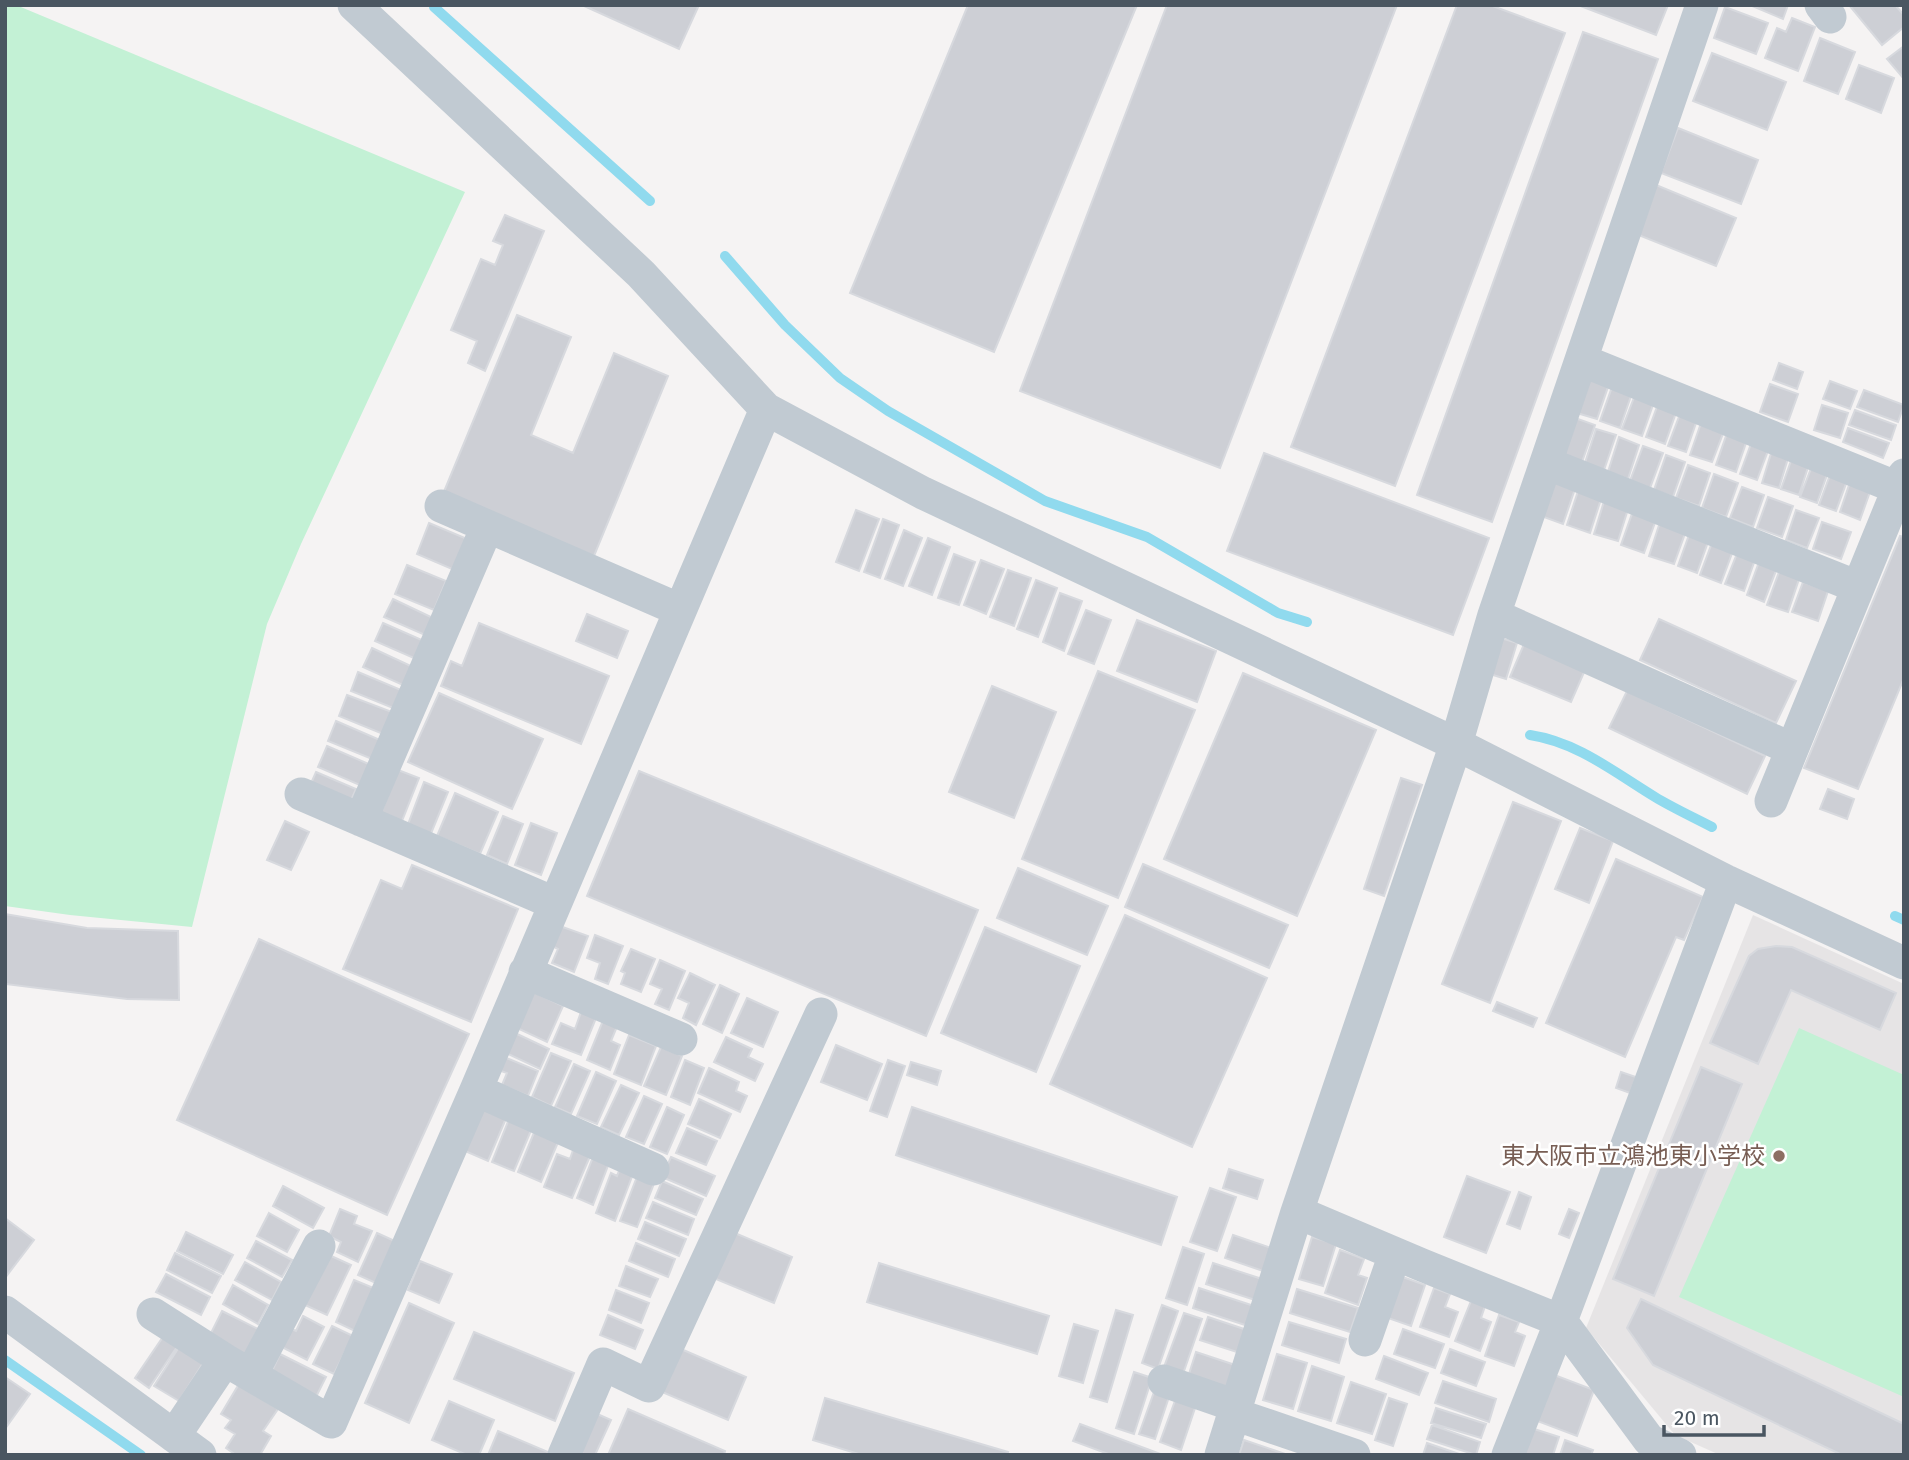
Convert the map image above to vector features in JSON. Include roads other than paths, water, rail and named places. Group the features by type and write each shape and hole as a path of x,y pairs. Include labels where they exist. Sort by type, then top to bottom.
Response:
{"street":[{"path":"354,5 641,274 766,409 923,493 1455,744 1726,881 1904,963"},
{"path":"1221,1455 1297,1212 1455,744 1494,615 1702,5"},
{"path":"1581,360 1901,481 1770,801"},
{"path":"153,1314 331,1422 476,1090 766,409"},
{"path":"1546,463 1858,587"},
{"path":"441,506 680,610"},
{"path":"361,820 487,527"},
{"path":"1494,615 1792,749"},
{"path":"301,794 554,903"},
{"path":"1507,1455 1561,1321 1726,881"},
{"path":"525,972 681,1039"},
{"path":"564,1455 603,1364 649,1386 821,1014"},
{"path":"476,1090 653,1169"},
{"path":"1297,1212 1561,1321 1649,1440 1680,1455"},
{"path":"5,1312 187,1445 319,1245"},
{"path":"1365,1340 1395,1254"},
{"path":"1164,1381 1354,1455"}],"waterway":[{"path":"434,7 650,201"},
{"path":"725,256 785,325 840,378 888,411 1045,501 1147,537 1278,613 1307,622"},
{"path":"1530,735 1579,751 1662,801 1712,827"},
{"path":"1895,916 1904,920"},
{"path":"5,1360 141,1455"}],"place":[{"name":"東大阪市立鴻池東小学校","path":"1779,1156"}]}
